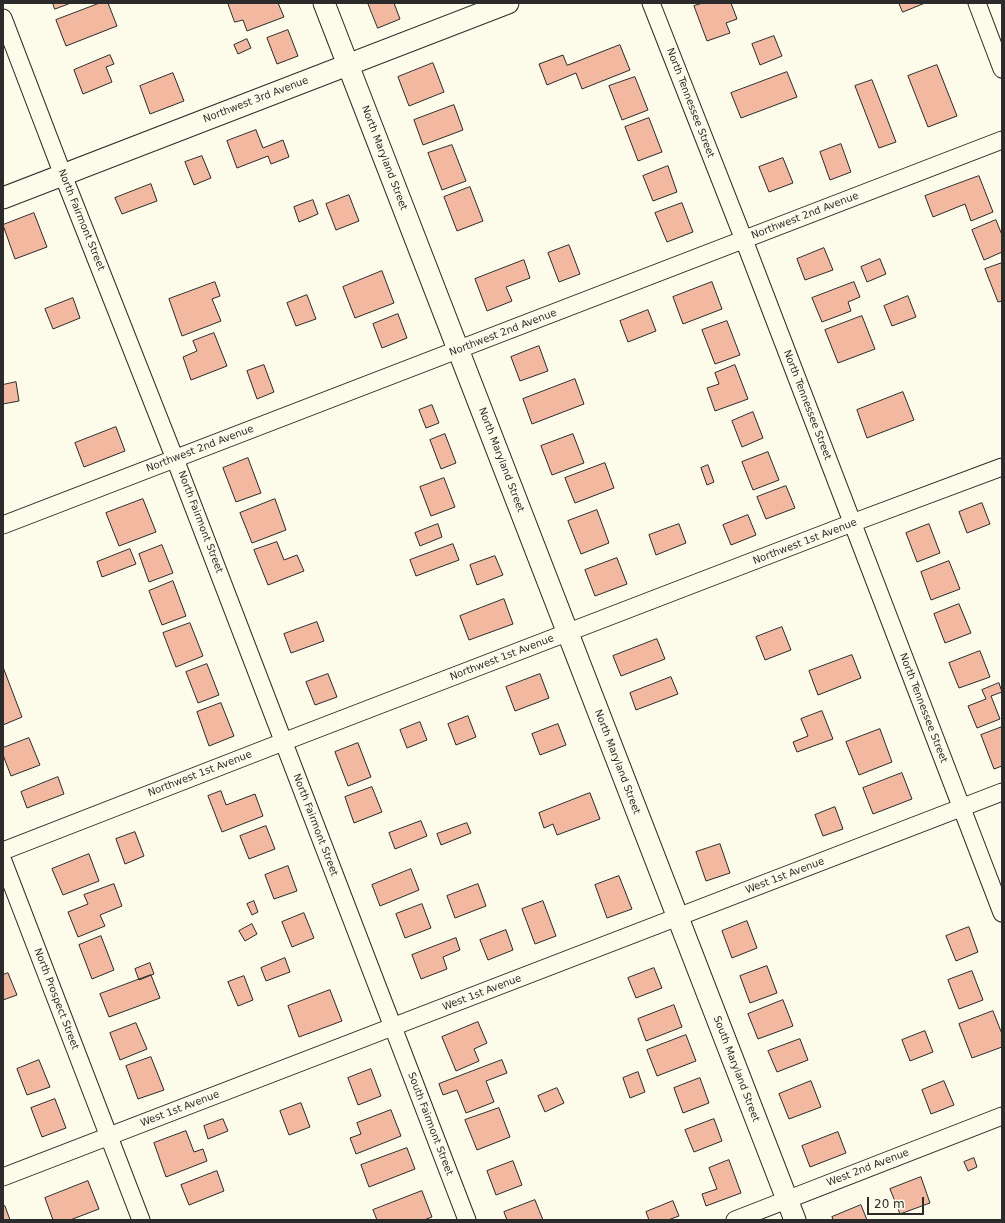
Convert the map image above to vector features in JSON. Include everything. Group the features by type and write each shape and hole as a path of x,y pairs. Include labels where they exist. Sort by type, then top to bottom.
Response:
{"street":[{"name":"North Maryland Street","path":"324,3 459,350 567,634 678,917"},
{"name":"Northwest 3rd Avenue","path":"3,198 508,3"},
{"name":"North Tennessee Street","path":"651,3 744,240 1002,913"},
{"path":"977,3 1002,69"},
{"name":"North Fairmont Street","path":"3,18 63,175 176,459 393,1027"},
{"name":"Northwest 2nd Avenue","path":"3,525 1002,140"},
{"name":"Northwest 1st Avenue","path":"3,851 852,523 1002,467"},
{"name":"West 1st Avenue","path":"3,1177 1002,792"},
{"name":"North Prospect Street","path":"3,861 141,1220"},
{"name":"South Maryland Street","path":"678,917 795,1220"},
{"name":"South Fairmont Street","path":"393,1027 467,1220"},
{"name":"West 2nd Avenue","path":"735,1220 1002,1116"}],"building":[{"path":"53,3 71,3 55,9"},
{"path":"100,3 108,3 117,26 66,46 56,20"},
{"path":"228,3 278,3 284,17 247,31 243,20 235,22"},
{"path":"368,3 394,3 400,19 378,28"},
{"path":"703,3 731,3 737,19 726,23 730,33 707,41 694,6"},
{"path":"899,3 925,3 903,12"},
{"path":"288,30 298,56 277,64 267,38"},
{"path":"774,36 782,56 760,65 752,44"},
{"path":"247,39 251,48 238,54 234,45"},
{"path":"620,45 630,70 582,89 576,73 547,85 539,64 563,55 567,65"},
{"path":"110,55 114,64 106,67 112,82 83,94 74,70"},
{"path":"433,63 444,92 409,106 398,77"},
{"path":"937,65 957,116 928,127 908,76"},
{"path":"787,72 797,97 741,118 731,93"},
{"path":"173,73 184,101 150,114 140,86"},
{"path":"635,77 648,110 622,120 609,86"},
{"path":"872,80 896,142 879,148 855,86"},
{"path":"454,105 463,130 423,145 414,120"},
{"path":"649,118 662,152 638,161 625,127"},
{"path":"256,130 263,148 283,140 289,157 271,164 268,156 237,168 227,141"},
{"path":"841,144 851,172 830,180 820,152"},
{"path":"452,145 466,181 442,190 428,153"},
{"path":"202,156 211,178 194,185 185,162"},
{"path":"783,158 793,183 769,192 759,167"},
{"path":"668,166 677,192 653,201 643,176"},
{"path":"979,176 993,212 971,221 965,204 933,217 925,196"},
{"path":"151,184 157,201 122,214 115,198"},
{"path":"470,187 483,221 457,231 444,197"},
{"path":"349,195 359,221 336,230 326,204"},
{"path":"313,200 318,214 299,222 294,207"},
{"path":"682,203 693,232 667,242 655,213"},
{"path":"34,213 47,247 15,259 3,225"},
{"path":"996,220 1002,235 1002,252 984,260 972,230"},
{"path":"569,245 580,274 559,282 548,253"},
{"path":"824,248 833,270 805,280 797,259"},
{"path":"880,259 886,274 867,282 861,267"},
{"path":"524,260 530,278 506,287 512,301 487,311 475,279"},
{"path":"1002,263 1002,301 998,302 985,269"},
{"path":"382,271 394,303 355,318 343,287"},
{"path":"215,282 220,296 212,299 221,321 182,336 169,299"},
{"path":"712,282 722,309 683,324 673,297"},
{"path":"854,282 860,297 848,302 851,311 822,322 812,298"},
{"path":"307,295 316,319 296,326 287,303"},
{"path":"908,296 916,317 892,326 884,306"},
{"path":"73,298 80,318 53,329 45,309"},
{"path":"648,310 656,331 628,342 620,321"},
{"path":"398,314 407,338 382,348 373,324"},
{"path":"862,316 875,349 838,363 825,330"},
{"path":"727,321 740,355 715,364 702,330"},
{"path":"214,333 227,366 191,380 183,357 197,351 193,341"},
{"path":"539,346 548,371 520,381 511,357"},
{"path":"264,365 274,392 257,399 247,371"},
{"path":"735,365 748,399 715,411 707,388 719,384 715,373"},
{"path":"575,379 584,404 532,424 523,399"},
{"path":"16,382 19,401 3,404 3,385"},
{"path":"903,392 914,420 867,438 857,410"},
{"path":"432,405 439,423 426,428 419,410"},
{"path":"753,412 763,438 742,447 732,421"},
{"path":"116,427 125,451 84,467 75,443"},
{"path":"445,434 456,463 441,469 430,440"},
{"path":"573,434 584,463 552,475 541,446"},
{"path":"768,452 779,480 753,490 742,462"},
{"path":"248,458 261,493 236,502 223,468"},
{"path":"605,463 614,488 575,503 565,478"},
{"path":"708,465 714,482 707,485 701,468"},
{"path":"444,478 455,507 431,516 420,487"},
{"path":"786,486 795,508 766,519 757,497"},
{"path":"143,499 156,532 119,546 106,513"},
{"path":"275,499 286,530 252,543 240,513"},
{"path":"982,503 990,524 967,533 959,512"},
{"path":"597,510 609,543 581,554 568,521"},
{"path":"748,515 756,535 731,545 723,525"},
{"path":"438,524 442,537 420,546 415,533"},
{"path":"679,524 686,543 656,555 649,535"},
{"path":"929,524 940,553 917,562 906,533"},
{"path":"277,542 284,560 297,555 304,571 268,585 254,550"},
{"path":"453,544 459,560 416,576 410,560"},
{"path":"162,545 173,573 149,582 139,554"},
{"path":"130,549 136,564 102,577 97,562"},
{"path":"495,556 503,575 477,585 470,565"},
{"path":"617,558 627,584 595,596 585,570"},
{"path":"949,561 960,589 931,600 921,572"},
{"path":"173,581 186,616 162,625 149,591"},
{"path":"504,599 513,624 469,640 460,616"},
{"path":"959,604 971,633 945,643 934,614"},
{"path":"317,622 324,641 291,653 284,634"},
{"path":"190,623 203,656 176,667 163,633"},
{"path":"782,627 791,650 765,660 756,637"},
{"path":"657,639 665,659 621,676 613,656"},
{"path":"980,651 990,677 959,688 949,663"},
{"path":"852,655 861,678 818,695 809,671"},
{"path":"207,664 219,695 198,703 186,672"},
{"path":"3,667 22,717 3,725"},
{"path":"328,674 337,697 315,705 306,682"},
{"path":"540,674 549,698 515,711 506,687"},
{"path":"671,677 678,694 636,710 630,693"},
{"path":"999,683 1002,692 991,696 1000,719 977,728 968,706 986,699 982,690"},
{"path":"221,703 234,736 209,746 197,712"},
{"path":"822,711 833,739 797,752 793,742 808,736 801,719"},
{"path":"468,716 476,737 456,745 448,724"},
{"path":"420,722 427,740 407,748 400,730"},
{"path":"558,724 566,745 540,755 532,734"},
{"path":"1002,727 1002,766 994,769 981,735"},
{"path":"880,729 892,762 859,775 846,742"},
{"path":"29,738 40,765 11,776 3,755 3,748"},
{"path":"358,743 371,777 348,786 335,752"},
{"path":"902,773 912,799 873,814 863,788"},
{"path":"58,777 64,794 27,808 21,792"},
{"path":"372,787 382,812 354,823 345,797"},
{"path":"221,791 226,805 255,794 263,816 222,832 208,796"},
{"path":"590,793 600,819 557,835 553,824 544,828 539,813"},
{"path":"835,807 843,829 823,836 815,815"},
{"path":"421,821 427,836 395,849 389,833"},
{"path":"467,823 471,833 441,845 437,834"},
{"path":"266,826 275,849 249,859 240,836"},
{"path":"135,832 144,856 125,864 116,839"},
{"path":"720,844 730,873 706,881 696,852"},
{"path":"89,854 99,881 63,895 52,869"},
{"path":"288,866 297,891 274,899 265,875"},
{"path":"411,869 419,890 380,906 372,885"},
{"path":"619,876 632,909 607,918 595,885"},
{"path":"114,884 122,906 100,915 105,926 78,937 68,912 88,904 84,895"},
{"path":"478,884 486,906 455,918 447,896"},
{"path":"254,901 258,912 252,915 247,904"},
{"path":"543,901 556,936 535,944 522,909"},
{"path":"422,904 431,928 405,938 396,914"},
{"path":"304,913 314,938 292,947 282,922"},
{"path":"747,921 757,948 732,958 722,931"},
{"path":"252,924 257,934 245,941 239,931"},
{"path":"969,927 978,952 956,961 946,936"},
{"path":"506,930 513,950 488,960 480,940"},
{"path":"101,936 114,970 92,979 79,945"},
{"path":"456,938 460,950 443,957 447,969 421,979 412,955"},
{"path":"285,958 290,972 266,981 261,968"},
{"path":"150,963 154,974 139,980 135,969"},
{"path":"767,966 777,993 750,1003 740,976"},
{"path":"654,968 662,988 636,998 628,978"},
{"path":"972,971 983,1000 959,1009 948,980"},
{"path":"8,973 17,995 3,1000 3,975"},
{"path":"151,975 160,998 109,1017 100,994"},
{"path":"244,976 253,1000 238,1006 228,982"},
{"path":"330,990 342,1021 299,1037 288,1006"},
{"path":"783,1000 793,1026 758,1039 748,1014"},
{"path":"674,1005 682,1027 646,1041 638,1019"},
{"path":"993,1011 1002,1034 1002,1047 972,1058 959,1024"},
{"path":"478,1022 487,1043 474,1049 479,1061 456,1071 442,1037"},
{"path":"136,1023 147,1049 120,1060 110,1033"},
{"path":"925,1031 933,1052 910,1061 902,1040"},
{"path":"686,1035 696,1061 657,1076 647,1050"},
{"path":"800,1039 808,1060 777,1072 768,1051"},
{"path":"151,1057 164,1090 138,1099 126,1066"},
{"path":"39,1060 50,1087 27,1095 17,1069"},
{"path":"502,1060 507,1073 486,1081 494,1102 466,1113 457,1090 443,1095 439,1084"},
{"path":"371,1069 381,1096 358,1105 348,1078"},
{"path":"638,1072 645,1092 630,1098 623,1078"},
{"path":"700,1078 709,1103 683,1113 674,1088"},
{"path":"811,1081 821,1107 789,1119 779,1094"},
{"path":"944,1081 954,1105 931,1114 922,1090"},
{"path":"557,1088 564,1103 545,1112 538,1096"},
{"path":"55,1099 66,1128 42,1137 31,1108"},
{"path":"301,1103 310,1127 289,1135 280,1111"},
{"path":"499,1108 510,1137 477,1150 465,1120"},
{"path":"391,1110 401,1136 356,1154 350,1138 361,1134 357,1123"},
{"path":"223,1119 228,1131 208,1139 204,1126"},
{"path":"714,1119 722,1141 694,1152 685,1130"},
{"path":"186,1131 194,1152 203,1149 207,1161 166,1177 154,1143"},
{"path":"838,1132 846,1153 810,1167 802,1146"},
{"path":"407,1148 415,1169 369,1187 361,1165"},
{"path":"974,1158 977,1167 968,1171 964,1162"},
{"path":"729,1160 741,1193 706,1206 702,1194 717,1189 709,1168"},
{"path":"513,1161 522,1185 496,1195 487,1171"},
{"path":"217,1171 224,1191 189,1205 181,1185"},
{"path":"921,1177 930,1203 900,1214 890,1189"},
{"path":"88,1181 99,1209 70,1220 53,1220 45,1198"},
{"path":"422,1191 432,1217 424,1220 377,1220 373,1210"},
{"path":"535,1200 543,1220 507,1220 504,1212"},
{"path":"673,1201 679,1216 668,1220 649,1220 646,1212"},
{"path":"861,1205 867,1220 833,1220 832,1217"},
{"path":"5,1206 10,1220 3,1220 3,1207"}]}
